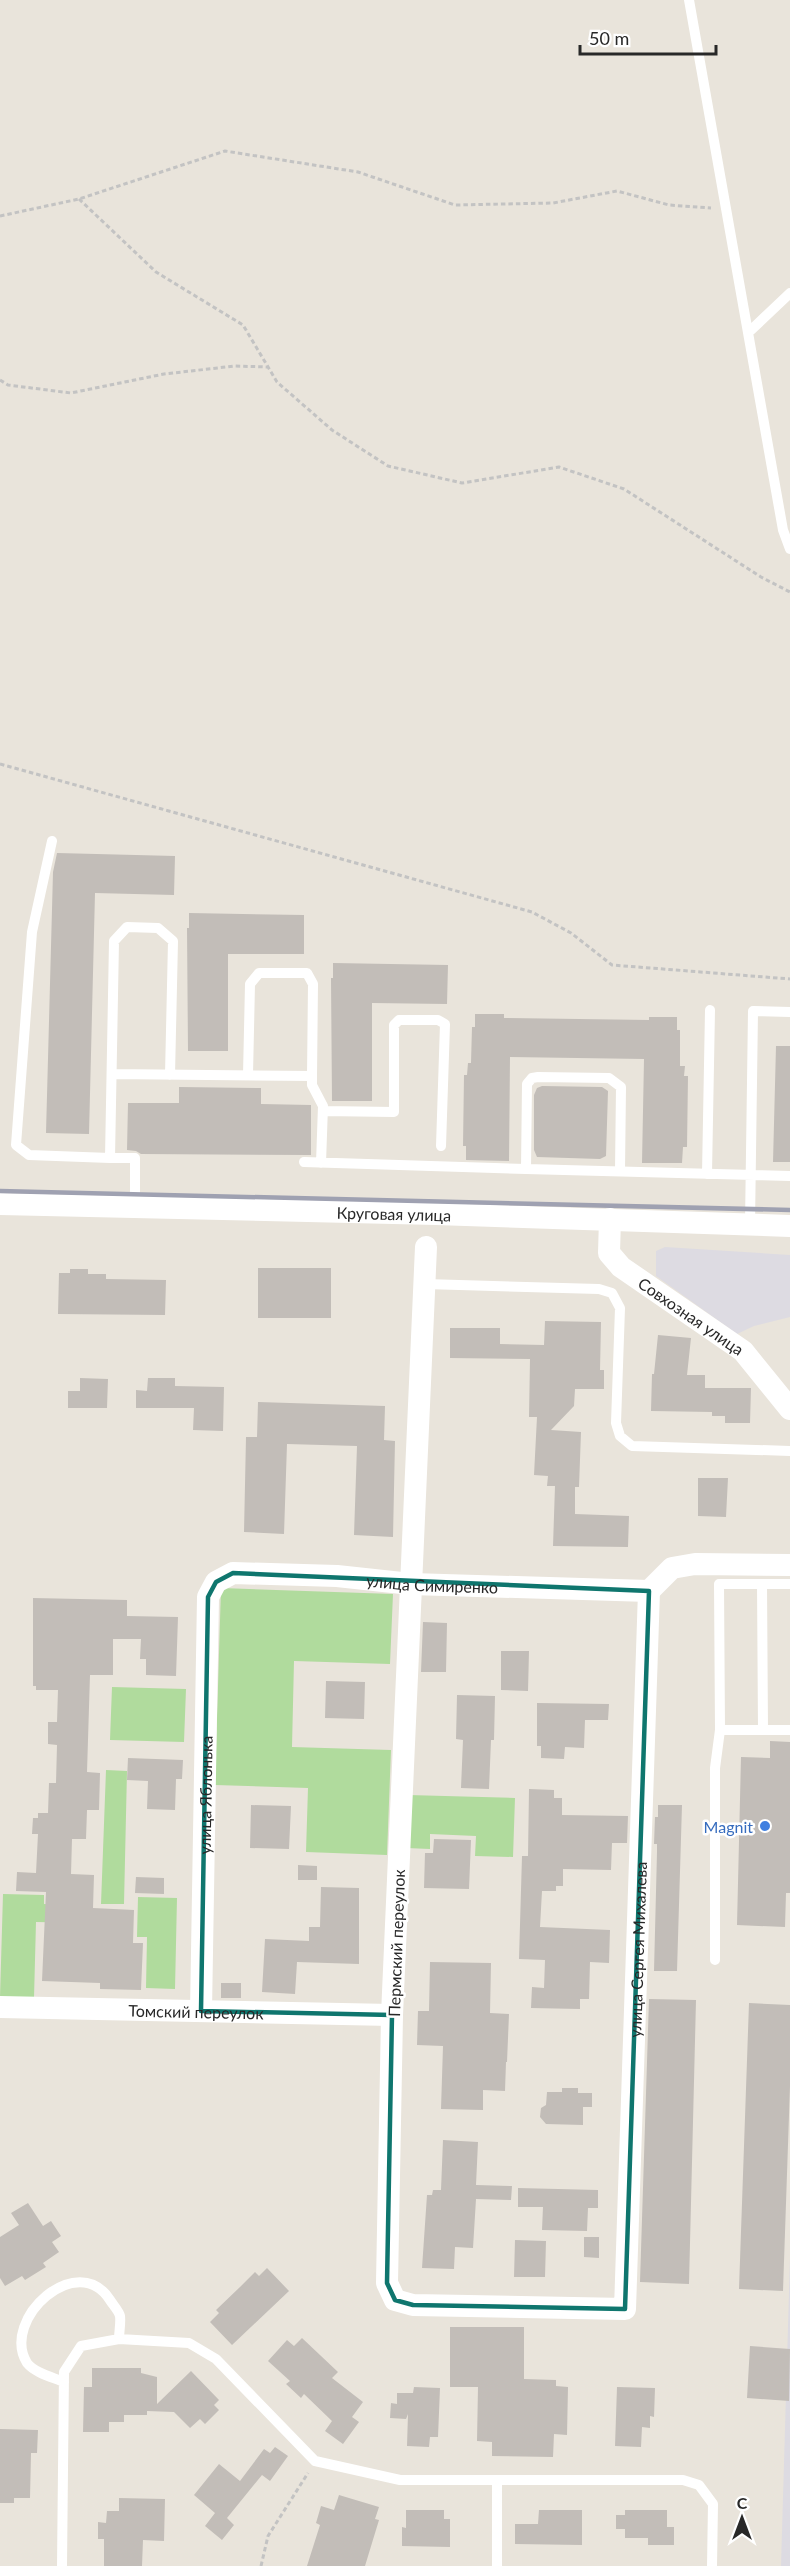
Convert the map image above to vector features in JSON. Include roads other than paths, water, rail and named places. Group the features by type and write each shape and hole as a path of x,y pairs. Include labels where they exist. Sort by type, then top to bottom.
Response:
{"street":[{"name":"Круговая улица","path":"0,1204 790,1226"},
{"name":"Совхозная улица","path":"610,1220 609,1253 621,1267 743,1351 790,1409"},
{"name":"Пермский переулок","path":"395,2300 387,2283 392,2015 426,1247"},
{"path":"649,1591 672,1568 695,1564 790,1565"},
{"name":"улица Симиренко","path":"216,1582 233,1573 337,1576 411,1584 649,1591"},
{"name":"улица Яблонька","path":"201,2011 208,1597 216,1582"},
{"name":"улица Сергея Михалева","path":"395,2300 413,2305 626,2309 649,1591"},
{"name":"Томский переулок","path":"0,2007 392,2015"}],"lane":[{"path":"689,0 783,530 790,549"},
{"path":"749,332 790,293"},
{"path":"52,841 32,932 16,1145 29,1155 135,1158 135,1207"},
{"path":"110,1158 114,940 127,927 158,928 173,941 170,1074"},
{"path":"248,1075 250,984 259,973 307,973 313,984 312,1084 323,1106 321,1163"},
{"path":"707,1174 710,1010"},
{"path":"750,1224 753,1011 790,1012"},
{"path":"322,1111 394,1112 394,1025 399,1020 438,1020 445,1024 441,1146"},
{"path":"112,1074 312,1076"},
{"path":"526,1169 527,1084 532,1078 550,1077 609,1078 621,1087 620,1170"},
{"path":"304,1162 790,1176"},
{"path":"425,1284 599,1289 612,1293 620,1308 616,1423 620,1436 632,1446 790,1451"},
{"path":"715,1960 715,1768 720,1730 719,1584 790,1584"},
{"path":"762,1584 763,1730"},
{"path":"720,1730 790,1730"},
{"path":"64,2382 43,2374 27,2364 19,2350 17,2332 26,2308 58,2285 87,2283 106,2292 120,2315 119,2339"},
{"path":"62,2566 64,2372 81,2346 119,2339 189,2343 216,2359 315,2461 400,2480 683,2480 699,2485 714,2504 712,2566"},
{"path":"497,2480 497,2566"}],"railway":[{"path":"0,1191 790,1210"}],"place":[{"name":"Magnit","path":"765,1826"}]}
